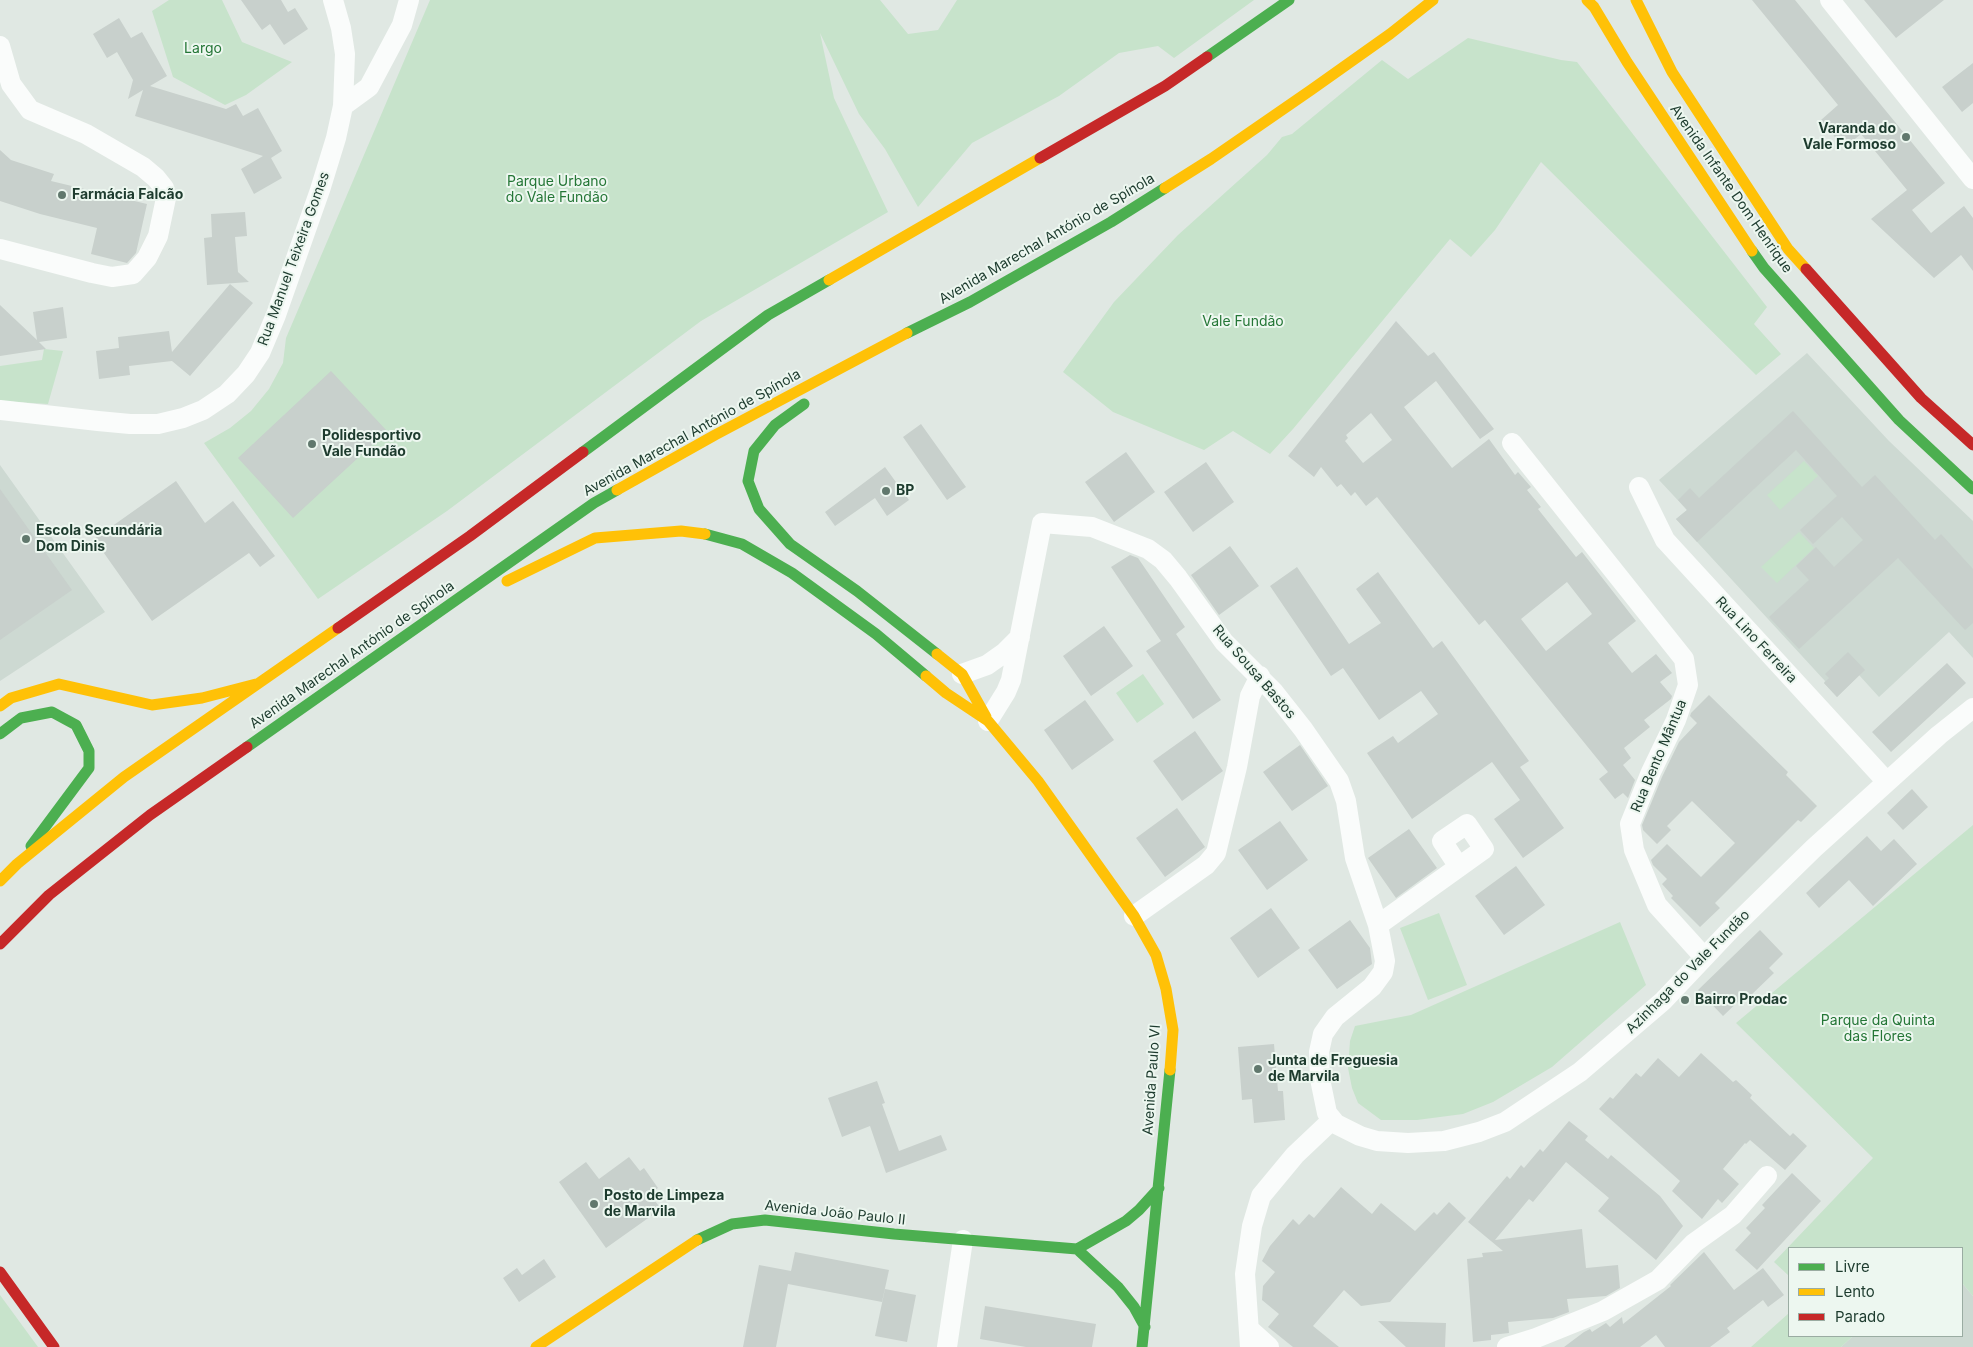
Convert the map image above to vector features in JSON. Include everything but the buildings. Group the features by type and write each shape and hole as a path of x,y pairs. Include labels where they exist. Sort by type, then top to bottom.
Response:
{"main road":[{"path":"0,881 17,864 124,777 470,536 768,315 1165,86 1289,0"},
{"name":"Avenida Marechal António de Spínola","path":"0,944 49,895 150,814 594,504 715,435 884,345 970,302 1094,232 1211,159 1382,40 1433,0"},
{"name":"Avenida Infante Dom Henrique","path":"1587,0 1594,7 1627,62 1764,268 1899,420 1973,489"},
{"name":"Avenida Infante Dom Henrique","path":"1636,0 1672,72 1788,249 1921,398 1973,445"},
{"path":"884,345 775,425 754,451 748,481 759,509 790,544 857,591 962,674 988,721"},
{"path":"427,620 595,538 681,531 715,536 742,544 792,573 876,634 946,693 988,721"},
{"path":"0,706 11,698 59,684 152,705 202,698 260,683"},
{"path":"0,734 22,718 52,712 76,725 89,751 88,768 80,782 17,864"},
{"name":"Avenida Paulo VI","path":"988,721 1038,781 1134,916 1156,955 1166,989 1173,1030 1142,1347"},
{"path":"1144,1326 1134,1307 1118,1287 1077,1249 1126,1220 1139,1210 1159,1188"},
{"name":"Avenida João Paulo II","path":"536,1347 700,1238 716,1230 746,1220 766,1220 894,1234 1077,1249"},
{"path":"0,1272 54,1347"}],"street":[{"name":"Rua Manuel Teixeira Gomes","path":"0,410 106,422 158,424 183,418 202,410 226,394 246,374 260,354 270,330 320,190 344,106 345,54 341,28 332,0"},
{"path":"344,106 368,87 402,25 409,0"},
{"path":"1830,0 1973,179"},
{"path":"0,46 10,84 30,110 86,134 143,167 164,188 166,198 158,236 147,258 133,274 112,277 0,249"},
{"name":"Rua Bento Mântua","path":"1512,443 1684,659 1688,686 1676,720 1651,772 1630,824 1634,850 1657,905 1704,957"},
{"name":"Rua Lino Ferreira","path":"1639,487 1665,540 1887,782"},
{"name":"Rua Sousa Bastos","path":"1020,638 1042,522 1092,527 1138,544 1157,555 1178,578 1224,642 1260,676 1303,728 1339,781 1346,801 1355,858 1378,925 1385,955 1382,972 1366,993 1335,1017 1323,1034 1318,1064 1327,1113 1332,1120"},
{"path":"962,674 986,665 1004,653 1020,638"},
{"path":"988,721 1006,692 1011,680 1020,638"},
{"path":"1134,916 1206,865 1216,853 1237,767 1250,696 1260,676"},
{"name":"Azinhaga do Vale Fundão","path":"1332,1120 1341,1127 1360,1136 1377,1141 1408,1143 1458,1138 1505,1122 1560,1086 1609,1048 1663,1001 1704,957 1814,848 1939,735 1973,708"},
{"path":"1378,925 1459,867"},
{"path":"1269,1347 1250,1338 1245,1274 1252,1226 1261,1196 1295,1155 1332,1120"},
{"path":"1507,1347 1603,1312 1658,1280 1694,1243 1733,1215 1767,1176"},
{"path":"947,1347 963,1240"}],"shaded area":[{"path":"1807,353 1889,441 1973,521 1973,658 1949,632 1879,697 1859,675 1837,697 1824,683 1825,681 1676,519 1687,510 1659,480"},
{"name":"Escola Secundária Dom Dinis","path":"0,465 105,612 0,681"},
{"path":"1963,1284 1973,1296 1973,1347 1841,1347 1852,1337 1963,1337"}],"green space":[{"name":"Largo","path":"169,0 222,0 242,42 292,62 246,95 225,105 173,77 152,11"},
{"name":"Parque Urbano do Vale Fundão","path":"430,0 880,0 908,34 938,30 957,0 1254,0 1174,58 1158,46 1119,53 1059,96 972,143 918,207 885,149 859,114 820,33 834,98 888,212 701,321 447,511 318,599 204,443 230,428 251,411 269,389 283,363 286,338"},
{"name":"Vale Fundão","path":"1468,38 1577,62 1767,307 1754,324 1781,354 1756,375 1541,162 1495,230 1471,257 1450,239 1293,429 1270,454 1233,431 1204,450 1113,412 1063,372 1114,302 1178,235 1267,155 1282,137 1292,134 1382,60 1408,79"},
{"path":"44,349 63,351 48,404 0,401 0,366 42,360"},
{"path":"1804,461 1818,476 1780,510 1767,495"},
{"path":"1799,532 1814,548 1777,583 1761,567"},
{"path":"1143,674 1164,704 1137,723 1116,693"},
{"name":"Parque da Quinta das Flores","path":"1973,825 1973,1296 1963,1284 1963,1247 1788,1247 1873,1158 1736,1023"},
{"path":"1439,913 1467,985 1428,1000 1400,928"},
{"path":"1620,922 1646,985 1552,1067 1493,1102 1463,1114 1417,1120 1381,1120 1358,1103 1352,1088 1348,1068 1350,1041 1355,1026 1411,1015"},
{"name":"Parque da Quinta das Flores","path":"1788,1247 1788,1275 1774,1262"},
{"path":"0,1295 38,1347 0,1347"},
{"path":"1788,1314 1788,1337 1852,1337 1841,1347 1751,1347"}],"traffic: fast":[{"path":"1207,57 1289,0"},
{"path":"907,333 970,302 1111,222 1165,188"},
{"path":"1752,251 1764,268 1899,420 1973,489"},
{"path":"583,452 768,315 829,280"},
{"path":"804,404 775,425 754,451 748,481 759,509 790,544 857,591 937,654"},
{"path":"247,747 594,503 617,490"},
{"path":"705,534 742,544 792,573 876,634 926,676"},
{"path":"0,734 21,718 52,712 76,725 89,751 89,768 31,846"},
{"path":"1142,1347 1170,1070"},
{"path":"697,1240 732,1224 765,1220 894,1234 1077,1249 1126,1221 1159,1188"},
{"path":"1077,1249 1118,1287 1134,1307 1145,1327"}],"traffic: slow":[{"path":"1165,188 1211,159 1311,90 1390,34 1433,0"},
{"path":"1587,0 1594,7 1627,62 1752,251"},
{"path":"1636,0 1672,72 1788,249 1806,269"},
{"path":"829,280 1040,158"},
{"path":"617,490 715,435 907,333"},
{"path":"507,581 595,538 681,531 705,534"},
{"path":"0,881 17,864 124,777 338,628"},
{"path":"937,654 962,674 986,717"},
{"path":"926,676 946,693 988,721"},
{"path":"0,706 11,698 59,684 152,705 202,698 256,684"},
{"path":"988,721 1038,781 1134,916 1156,955 1166,989 1173,1030 1170,1070"},
{"path":"536,1347 697,1240"}],"traffic: jam":[{"path":"1040,158 1165,86 1207,57"},
{"path":"1806,269 1921,398 1973,445"},
{"path":"338,628 470,536 583,452"},
{"path":"0,944 49,895 150,815 247,747"},
{"path":"0,1272 54,1347"}],"place":[{"name":"Varanda do Vale Formoso","path":"1906,137"},
{"name":"Farmácia Falcão","path":"62,195"},
{"name":"Polidesportivo Vale Fundão","path":"312,444"},
{"name":"BP","path":"886,491"},
{"name":"Escola Secundária Dom Dinis","path":"26,539"},
{"name":"Bairro Prodac","path":"1685,1000"},
{"name":"Junta de Freguesia de Marvila","path":"1258,1069"},
{"name":"Posto de Limpeza de Marvila","path":"594,1204"}]}
